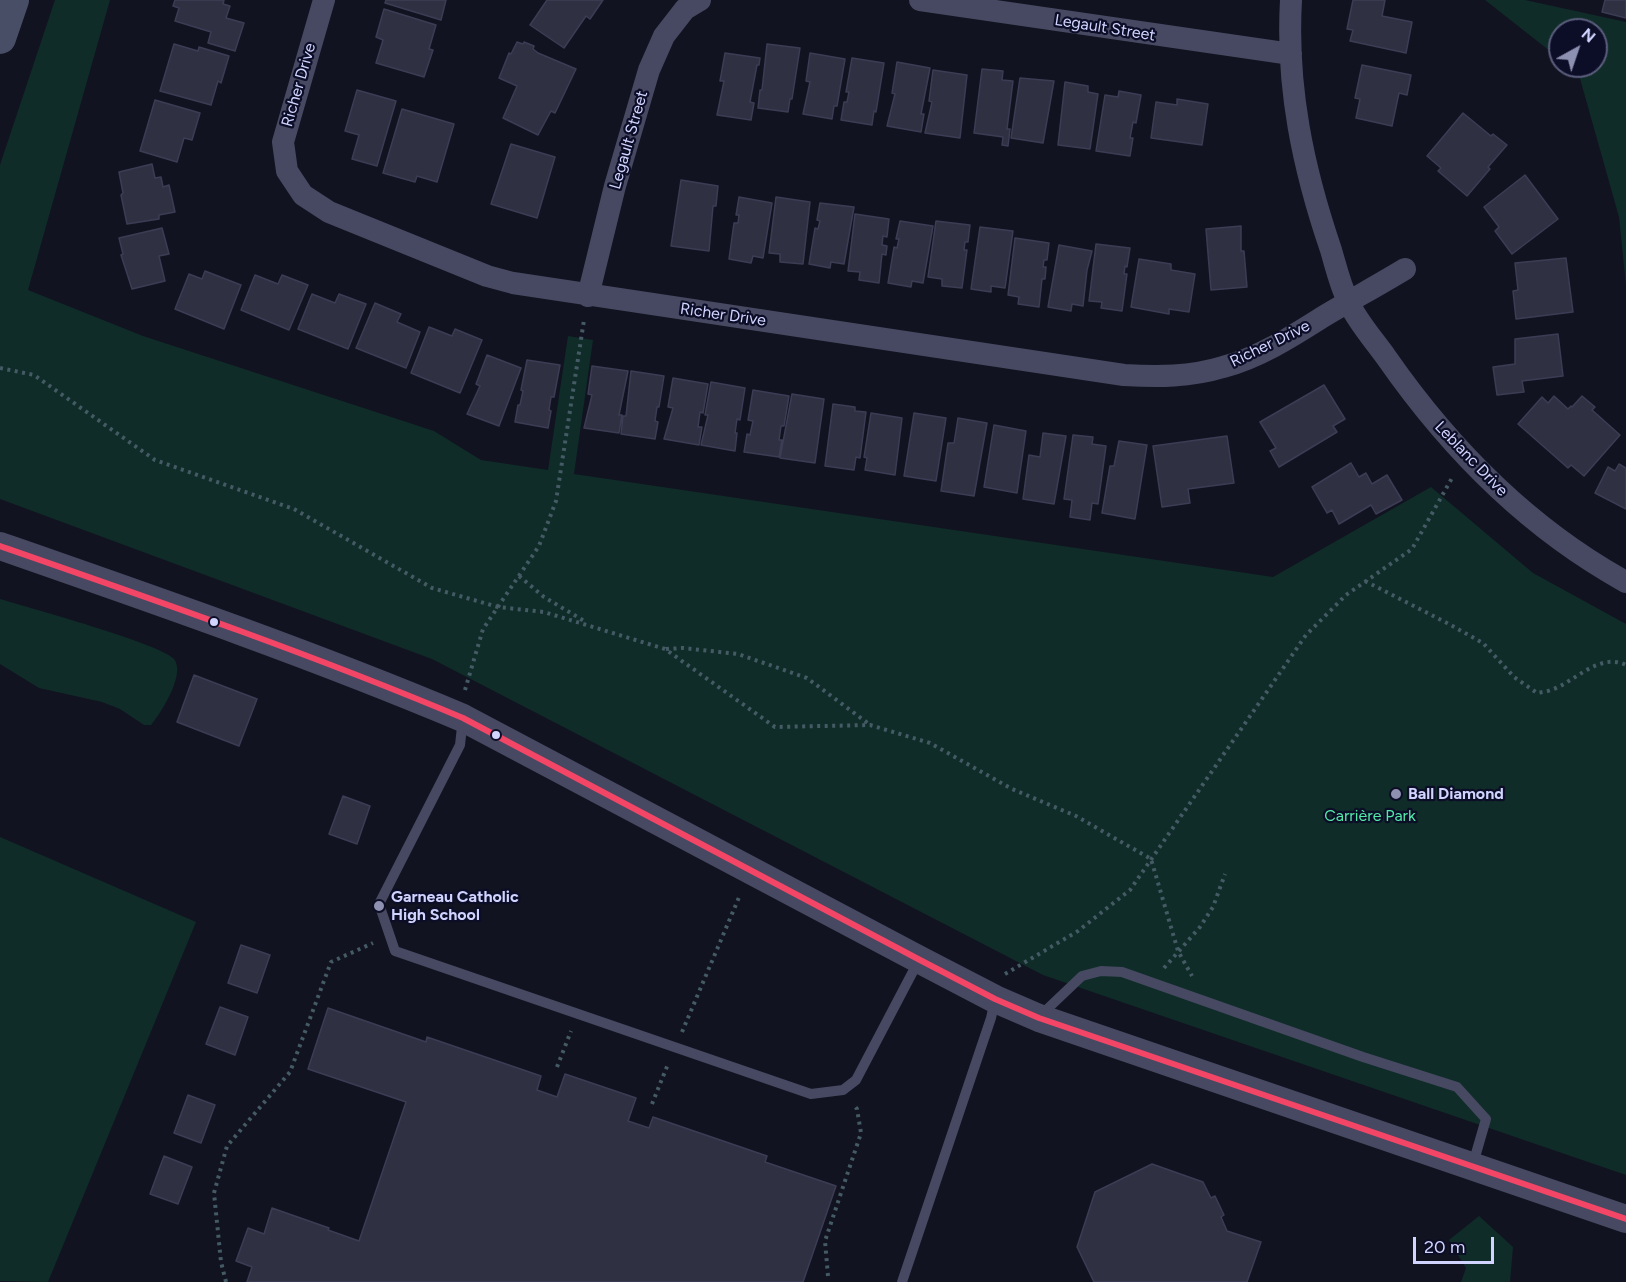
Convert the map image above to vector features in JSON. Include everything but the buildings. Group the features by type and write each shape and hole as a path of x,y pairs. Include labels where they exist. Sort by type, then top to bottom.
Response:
{"main road":[{"path":"0,38 13,0"}],"street":[{"name":"Richer Drive","path":"324,0 283,142 286,171 303,195 329,212 487,276 513,283 588,296 1124,375 1158,377 1194,374 1225,367 1253,356 1348,303"},
{"name":"Legault Street","path":"588,296 615,186 649,70 664,36 685,9 700,0"},
{"name":"Legault Street","path":"920,0 1291,54"},
{"name":"Leblanc Drive","path":"1291,0 1291,54 1302,151 1348,303 1416,401 1465,457 1504,495 1551,534 1626,582"},
{"path":"1348,303 1404,269"},
{"path":"0,546 127,590 376,682 459,717 995,999 1039,1018 1626,1219"}],"lane":[{"path":"459,717 460,745 379,904 395,951 811,1094 843,1090 856,1080 920,960"},
{"path":"1039,1018 1082,976 1101,971 1122,972 1363,1058 1457,1087 1486,1119 1472,1167"},
{"path":"902,1282 991,1018 995,999"}],"path":[{"path":"459,717 483,629 539,546 556,501 588,296"},
{"path":"0,368 34,375 155,460 294,509 432,588 498,607 544,612 665,649 775,727 870,725 930,743 1012,789 1076,816 1151,859 1178,951 1204,1001"},
{"path":"995,999 1003,976 1078,931 1130,890 1306,635 1346,595 1412,549 1465,457"},
{"path":"519,576 544,597 592,626"},
{"path":"1365,581 1483,643 1514,677 1537,693 1552,690 1606,661 1626,665"},
{"path":"665,649 683,648 738,654 807,678 870,725"},
{"path":"652,1104 752,870"},
{"path":"1151,982 1200,927 1213,907 1225,874"},
{"path":"226,1282 221,1262 214,1193 226,1146 290,1072 330,962 389,934"},
{"path":"557,1066 578,1014"},
{"path":"828,1276 825,1241 861,1133 857,1108 843,1090"}],"green space":[{"name":"Carrière Park","path":"55,0 110,0 28,290 143,336 434,431 481,460 548,470 568,336 593,340 574,474 1273,577 1431,487 1533,573 1626,624 1626,1175 1043,975 432,659 0,499 0,165"},
{"path":"1485,0 1525,0 1608,18 1548,18 1548,50"},
{"path":"1608,18 1626,22 1626,285 1619,217 1580,78 1608,78"},
{"path":"0,599 145,644 174,659 177,666 175,683 166,703 151,725 144,725 120,709 102,702 39,688 0,664"},
{"path":"0,837 196,922 48,1282 0,1281"},
{"path":"1479,1216 1513,1247 1510,1282 1461,1282 1466,1268 1449,1240"}],"transit line":[{"path":"0,546 291,650 463,718 920,960 995,999 1039,1018 1626,1219"}],"place":[{"name":"Ball Diamond","path":"1396,794"},
{"name":"Garneau Catholic High School","path":"379,906"}]}
